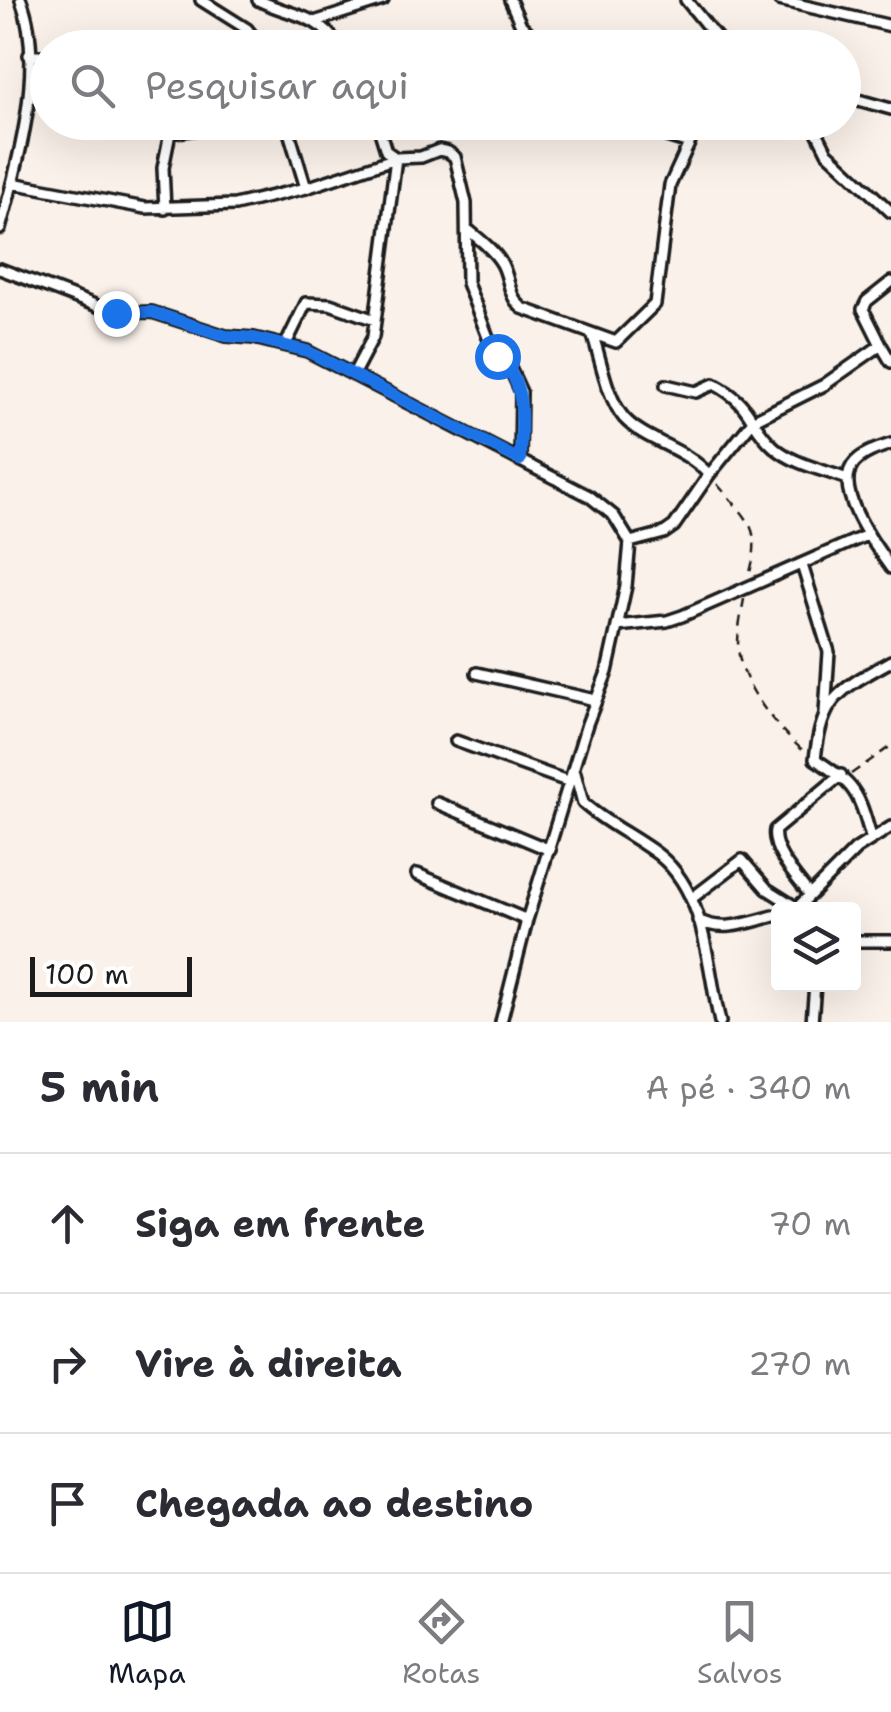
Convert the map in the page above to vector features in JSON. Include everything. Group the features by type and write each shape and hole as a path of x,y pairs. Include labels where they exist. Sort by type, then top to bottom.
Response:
{"street":[{"path":"0,229 26,115 28,20 20,0"},
{"path":"201,0 248,30"},
{"path":"258,0 317,21 325,30"},
{"path":"344,11 352,0"},
{"path":"317,21 383,0"},
{"path":"510,0 526,30"},
{"path":"686,0 710,30"},
{"path":"779,0 891,26"},
{"path":"861,101 891,109"},
{"path":"166,209 163,168 169,140"},
{"path":"291,140 306,188"},
{"path":"383,140 386,151 396,158"},
{"path":"467,228 497,256 515,302 522,308 616,342 654,304 670,185 690,142 683,140"},
{"path":"820,140 826,152 891,212"},
{"path":"12,184 82,199 166,209 235,205 306,188 396,158 421,157 438,150 448,152 455,158 466,203 467,283 490,345 509,366 520,392 520,460"},
{"path":"354,374 373,337 396,158"},
{"path":"0,269 116,313 152,312 226,336 286,344 354,374 590,496 614,516 630,542 626,586 607,672 527,920 501,1022"},
{"path":"891,282 867,300 863,309 891,362"},
{"path":"286,344 306,303 330,304 376,320"},
{"path":"594,336 613,396 627,421 693,458 709,475"},
{"path":"630,542 664,533 674,526 754,420 824,385 881,345"},
{"path":"666,385 696,392 714,384 740,400 776,450 847,479"},
{"path":"891,444 870,451 853,463 847,479 866,535 891,568"},
{"path":"616,626 667,621 747,585 802,566 809,558 866,535"},
{"path":"802,566 829,652 825,713"},
{"path":"872,837 862,804 843,777 815,759 819,724 825,713 850,684 891,661"},
{"path":"476,673 595,700"},
{"path":"456,741 570,782"},
{"path":"574,770 582,803 664,860 678,875 698,920 720,1022"},
{"path":"810,896 773,838 775,830 843,777"},
{"path":"437,803 550,850"},
{"path":"804,902 872,837 891,827"},
{"path":"691,899 742,860 767,888 787,902"},
{"path":"418,874 527,920"},
{"path":"698,920 726,927 771,916"},
{"path":"861,941 891,942"},
{"path":"812,1022 814,992"}],"path":[{"path":"709,475 745,516 756,536 739,628 739,654 747,681 788,738 815,759"},
{"path":"843,777 891,746"}],"route":[{"path":"116,313 152,312 226,336 254,338 307,351 520,460 520,392 509,366 497,356"}]}
